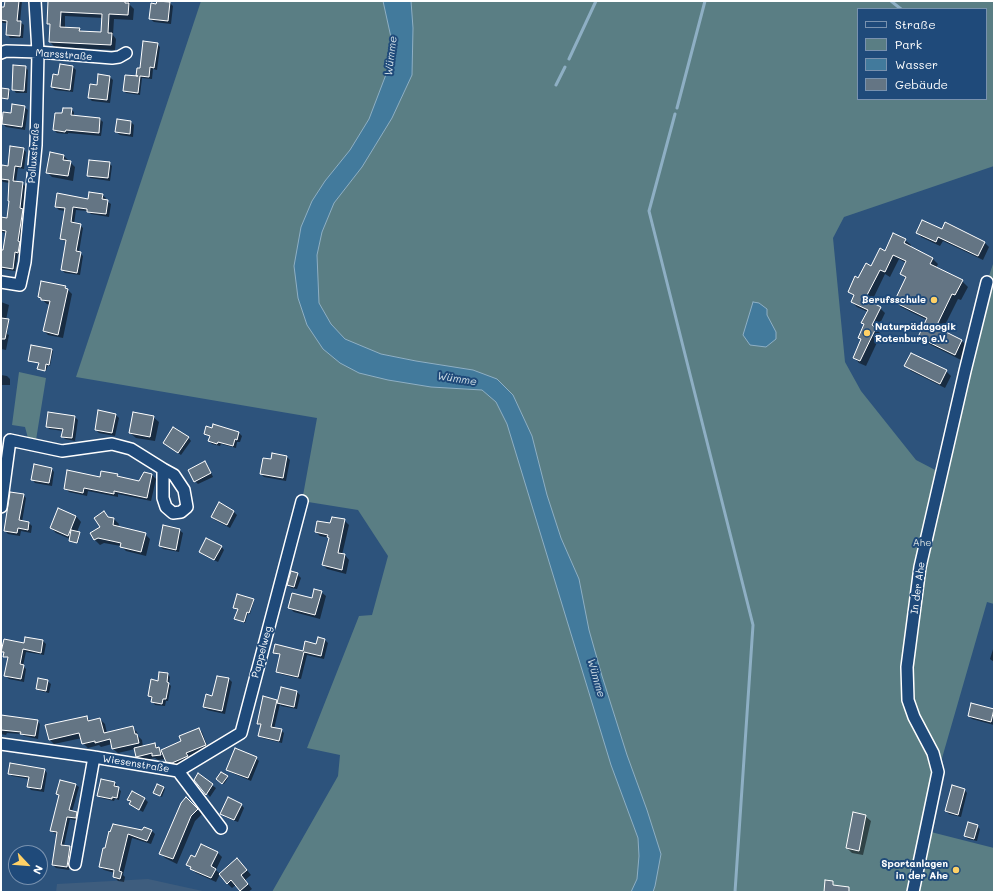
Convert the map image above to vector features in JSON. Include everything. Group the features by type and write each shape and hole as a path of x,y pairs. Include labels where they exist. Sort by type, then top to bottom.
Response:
{"street":[{"name":"Polluxstraße","path":"1,282 20,286 25,262 36,145 38,52 35,1"},
{"name":"Marsstraße","path":"1,53 6,51 38,52 112,58 120,57 126,53"},
{"name":"In der Ahe","path":"913,892 938,772 934,753 914,717 908,700 907,667 920,567 987,282"},
{"path":"1,507 10,440 62,451 112,444 131,449 163,469"},
{"name":"Pappelweg","path":"178,771 241,733 302,501"},
{"name":"Wiesenstraße","path":"1,744 178,771 221,828"},
{"name":"Wiesenstraße","path":"75,864 94,757"}],"shaded area":[{"path":"148,879 207,892 56,892 57,884"}],"green space":[{"name":"Ahe","path":"201,1 994,1 994,166 844,217 833,238 845,362 861,391 916,460 941,473 987,282 994,261 994,604 987,602 938,772 927,831 994,848 994,892 272,892 338,776 340,755 307,748 359,616 372,615 388,556 358,510 302,501 317,418 76,377"},
{"path":"19,372 46,378 36,440 28,438 25,427 12,425"}],"water":[{"name":"Wümme","path":"383,1 411,1 413,28 412,75 392,118 362,167 334,203 322,232 317,255 319,303 331,324 345,339 381,354 473,370 497,379 513,395 532,436 547,495 561,538 579,579 589,630 602,676 661,854 653,892 631,892 637,879 639,856 638,838 611,765 507,424 496,402 482,390 431,387 388,380 359,373 340,363 323,349 307,325 298,298 294,266 301,227 312,201 325,181 350,150 369,119 390,64 392,42"},
{"path":"753,302 759,303 767,309 767,315 776,332 776,339 766,347 750,345 743,335"}],"building":[{"path":"5,1 19,1 17,21 21,21 20,36 6,35 7,21 1,20 1,7 4,7"},
{"path":"48,1 125,1 125,3 129,3 128,15 109,14 108,33 112,33 111,45 49,42 50,24 47,24","holes":["61,12 102,14 101,32 79,31 80,28 60,27"]},
{"path":"157,1 170,2 168,21 149,19 151,3 156,4"},
{"path":"143,41 158,43 154,68 150,67 149,77 140,76 138,93 123,91 125,75 136,76 137,68 140,68"},
{"path":"60,64 73,66 70,90 51,87 53,74 58,75"},
{"path":"13,65 26,66 24,91 12,90"},
{"path":"98,74 110,76 107,100 88,98 90,84 97,85"},
{"path":"1,88 9,89 8,99 1,98"},
{"path":"12,104 25,106 22,127 2,124 3,112 11,113"},
{"path":"63,108 72,108 71,115 100,118 99,133 66,130 65,132 53,130 55,113 62,113"},
{"path":"117,119 131,121 130,134 115,132"},
{"path":"10,146 24,148 21,167 15,166 13,181 23,182 20,208 23,209 18,241 20,242 18,253 15,252 13,269 1,267 1,250 3,250 6,231 1,230 1,217 7,218 9,180 1,179 1,169 2,165 8,166"},
{"path":"50,152 64,155 63,160 71,161 68,176 46,173"},
{"path":"89,160 110,162 108,178 87,176"},
{"path":"89,192 103,194 102,199 108,200 106,214 87,212 87,209 73,207 71,222 81,224 76,251 81,252 77,273 61,270 66,240 60,239 65,208 55,207 57,193 88,199"},
{"path":"922,220 942,229 945,222 985,242 978,256 938,237 936,242 916,233"},
{"path":"893,233 906,239 904,243 933,258 930,264 963,280 955,295 952,294 936,327 962,340 955,355 918,337 927,318 894,302 906,277 900,274 906,261 893,255 885,272 880,270 865,299 881,307 872,325 876,328 860,361 853,358 861,339 858,338 864,324 861,323 868,310 851,302 854,295 848,292 855,276 858,278 866,263 871,266 880,248 885,251"},
{"path":"41,281 66,286 65,288 68,289 58,335 43,331 50,301 41,300 41,298 38,297"},
{"path":"1,318 9,319 5,339 1,339"},
{"path":"31,345 52,349 49,365 46,364 45,371 37,369 39,363 28,361"},
{"path":"911,353 947,370 940,384 904,366"},
{"path":"98,410 116,414 112,433 95,430"},
{"path":"48,412 75,416 72,438 61,437 63,429 46,427"},
{"path":"133,412 154,416 150,437 129,433"},
{"path":"213,424 239,432 237,440 235,439 233,446 208,441 210,436 204,434 206,426 212,428"},
{"path":"173,427 189,437 178,453 163,443"},
{"path":"272,453 287,456 283,478 260,474 263,458 271,459"},
{"path":"205,461 211,473 194,482 188,470"},
{"path":"34,464 52,468 49,483 31,480"},
{"path":"67,470 100,477 101,471 118,474 117,476 139,481 144,472 152,474 147,498 114,491 114,494 84,488 83,493 64,489"},
{"path":"10,492 24,494 19,520 29,522 28,530 18,528 17,533 4,531"},
{"path":"219,502 234,511 227,525 211,517"},
{"path":"58,508 76,516 68,536 50,528"},
{"path":"104,511 108,517 114,518 113,525 146,533 141,552 120,547 121,543 98,538 94,540 90,533 100,527 94,518"},
{"path":"332,517 345,519 338,553 345,554 342,570 322,565 329,538 327,537 328,535 315,532 317,521 330,523"},
{"path":"163,525 180,529 176,550 159,546"},
{"path":"71,530 80,532 77,543 69,541"},
{"path":"206,538 222,546 214,560 199,552"},
{"path":"291,571 298,573 294,587 287,585"},
{"path":"314,589 322,591 315,615 288,608 292,593 312,598"},
{"path":"237,594 254,599 249,613 247,612 244,622 234,619 238,609 233,608"},
{"path":"25,637 43,640 41,653 23,649 20,664 24,665 21,679 4,676 8,657 3,657 4,652 1,652 4,639 24,643"},
{"path":"318,637 325,639 321,656 304,652 298,677 276,672 280,654 273,653 275,644 303,651 305,641 316,644"},
{"path":"159,672 168,673 167,682 169,683 166,699 163,699 162,704 151,702 152,697 148,696 151,679 158,681"},
{"path":"217,676 229,678 222,711 203,707 206,694 212,696"},
{"path":"38,678 48,680 46,691 36,689"},
{"path":"281,687 297,691 294,707 277,703"},
{"path":"263,696 277,700 271,727 282,729 279,741 258,736 261,724 257,724"},
{"path":"971,703 994,709 991,722 968,716"},
{"path":"1,715 38,720 35,736 20,734 21,732 1,730"},
{"path":"87,716 88,721 100,718 104,733 133,726 139,743 112,749 110,739 95,743 95,741 82,744 79,733 49,740 45,725"},
{"path":"199,728 206,745 186,753 188,756 172,763 166,762 161,750 181,741 179,736"},
{"path":"155,743 156,748 159,747 161,755 152,756 152,753 136,757 134,748"},
{"path":"235,748 257,757 248,778 226,770"},
{"path":"10,763 45,769 41,789 27,787 29,777 8,774"},
{"path":"221,772 228,776 222,784 216,779"},
{"path":"198,773 213,784 206,795 194,780"},
{"path":"101,779 115,782 114,786 119,787 117,798 112,797 112,799 97,796"},
{"path":"60,780 76,784 69,810 77,812 76,818 67,817 61,845 70,846 67,867 52,865 57,832 50,831 59,795 56,794"},
{"path":"157,784 164,787 160,796 153,793"},
{"path":"952,785 965,789 958,815 945,811"},
{"path":"132,791 145,798 139,810 129,804 131,801 127,800"},
{"path":"186,797 198,809 191,816 173,859 159,854 181,803"},
{"path":"228,797 242,804 234,820 220,814"},
{"path":"853,812 866,815 859,851 846,848"},
{"path":"968,822 978,825 974,839 964,836"},
{"path":"113,824 142,830 144,827 152,830 147,841 128,834 119,871 122,872 120,879 113,877 114,870 99,867 103,848 105,848 109,831 110,832"},
{"path":"201,844 218,852 211,866 216,869 211,878 190,869 191,867 186,865 191,855 195,857"},
{"path":"237,858 247,870 241,875 248,884 240,891 231,880 227,884 219,874"},
{"path":"825,880 833,881 833,885 849,887 849,892 824,892"}],"waterway":[{"path":"569,59 596,1"},
{"path":"677,108 705,1"},
{"path":"891,1 900,8"},
{"path":"556,85 565,67"},
{"path":"675,114 649,211 753,625 735,892"}],"place":[{"name":"Berufsschule","path":"934,300"},
{"name":"Naturpädagogik Rotenburg e.V.","path":"867,333"},
{"name":"Sportanlagen in der Ahe","path":"956,870"}]}
